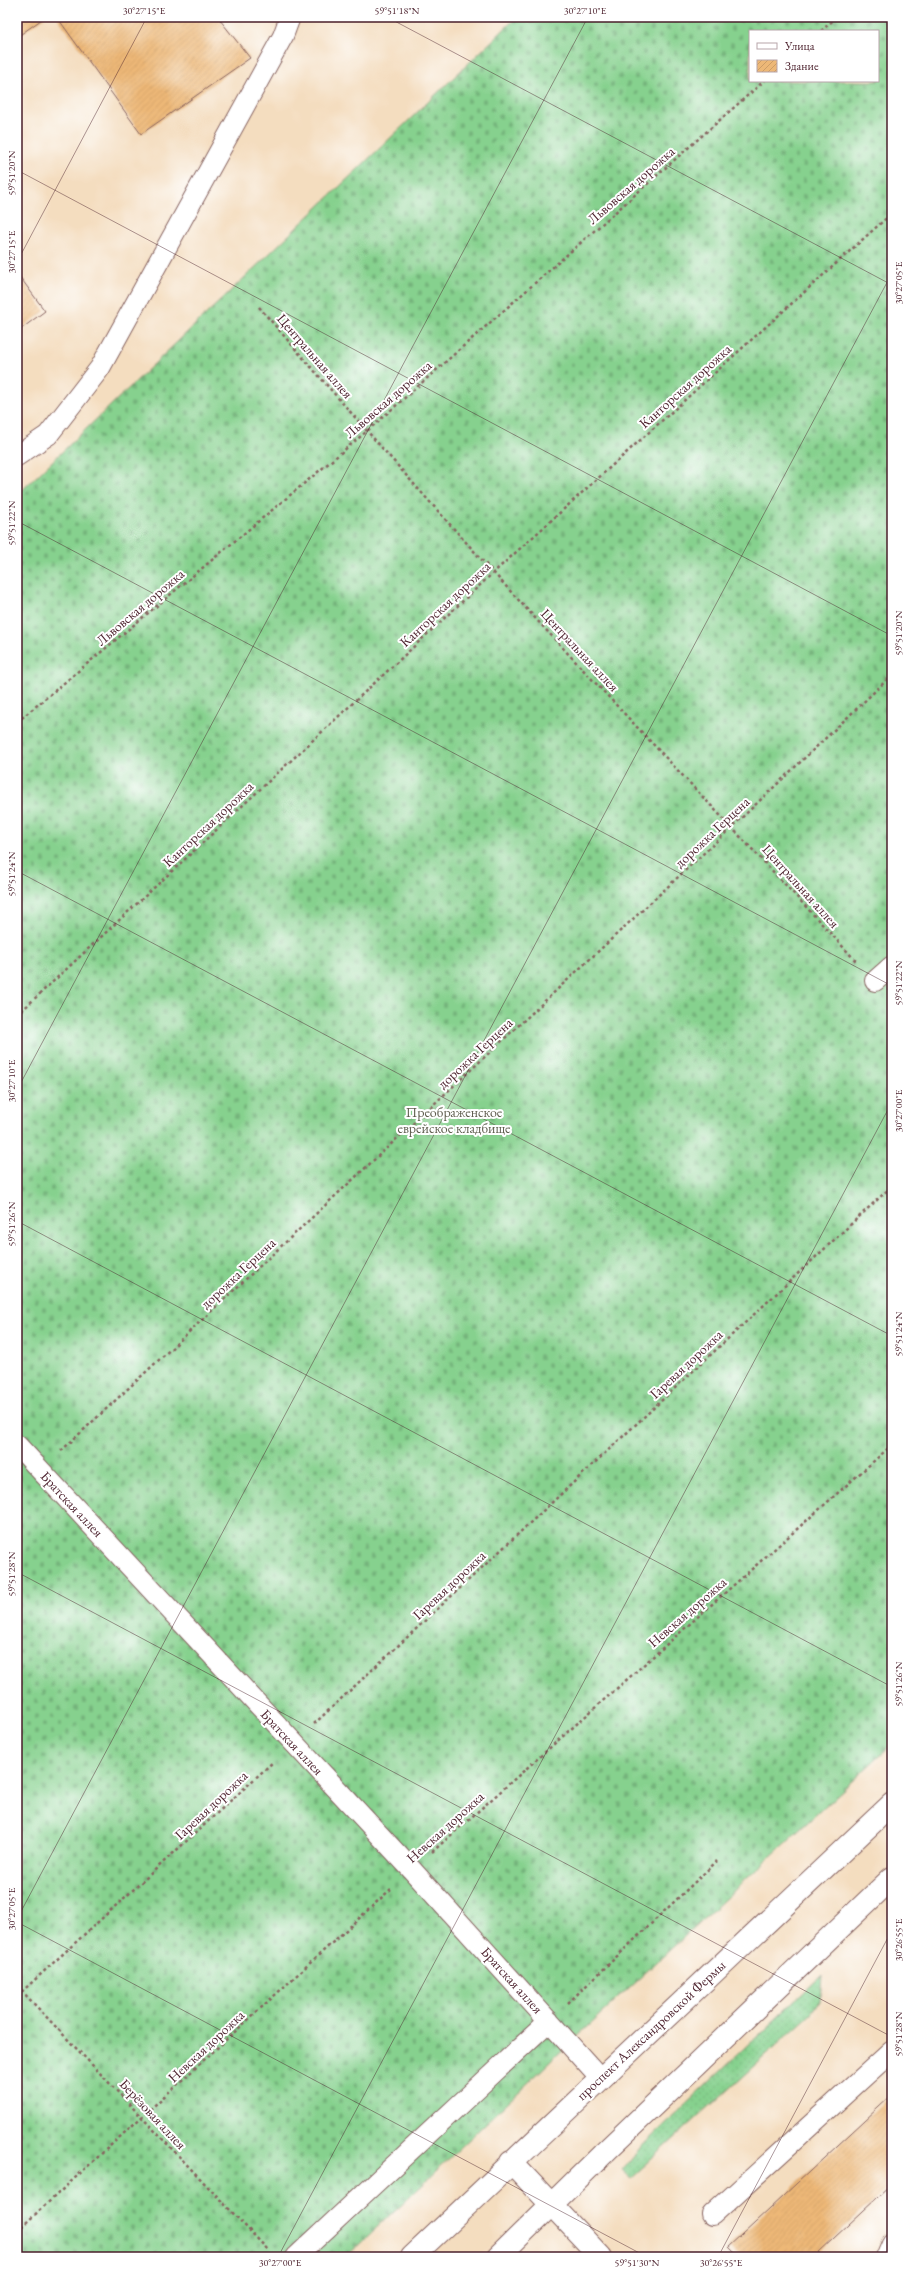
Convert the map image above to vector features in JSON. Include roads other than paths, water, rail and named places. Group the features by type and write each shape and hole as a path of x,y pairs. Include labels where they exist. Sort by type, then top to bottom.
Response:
{"main road":[{"name":"проспект Александровской Фермы","path":"412,2257 892,1804"},
{"path":"498,2257 892,1878"},
{"path":"511,2162 601,2257"}],"lane":[{"path":"17,456 48,435 100,368 283,36 290,17"},
{"path":"875,981 892,966"},
{"name":"Братская аллея","path":"17,1445 412,1870 600,2078"},
{"path":"296,2257 549,2021"},
{"path":"712,2215 892,2051"},
{"path":"886,2257 892,2243"}],"park label":[{"name":"Преображенское еврейское кладбище","path":"454,1120"}]}
